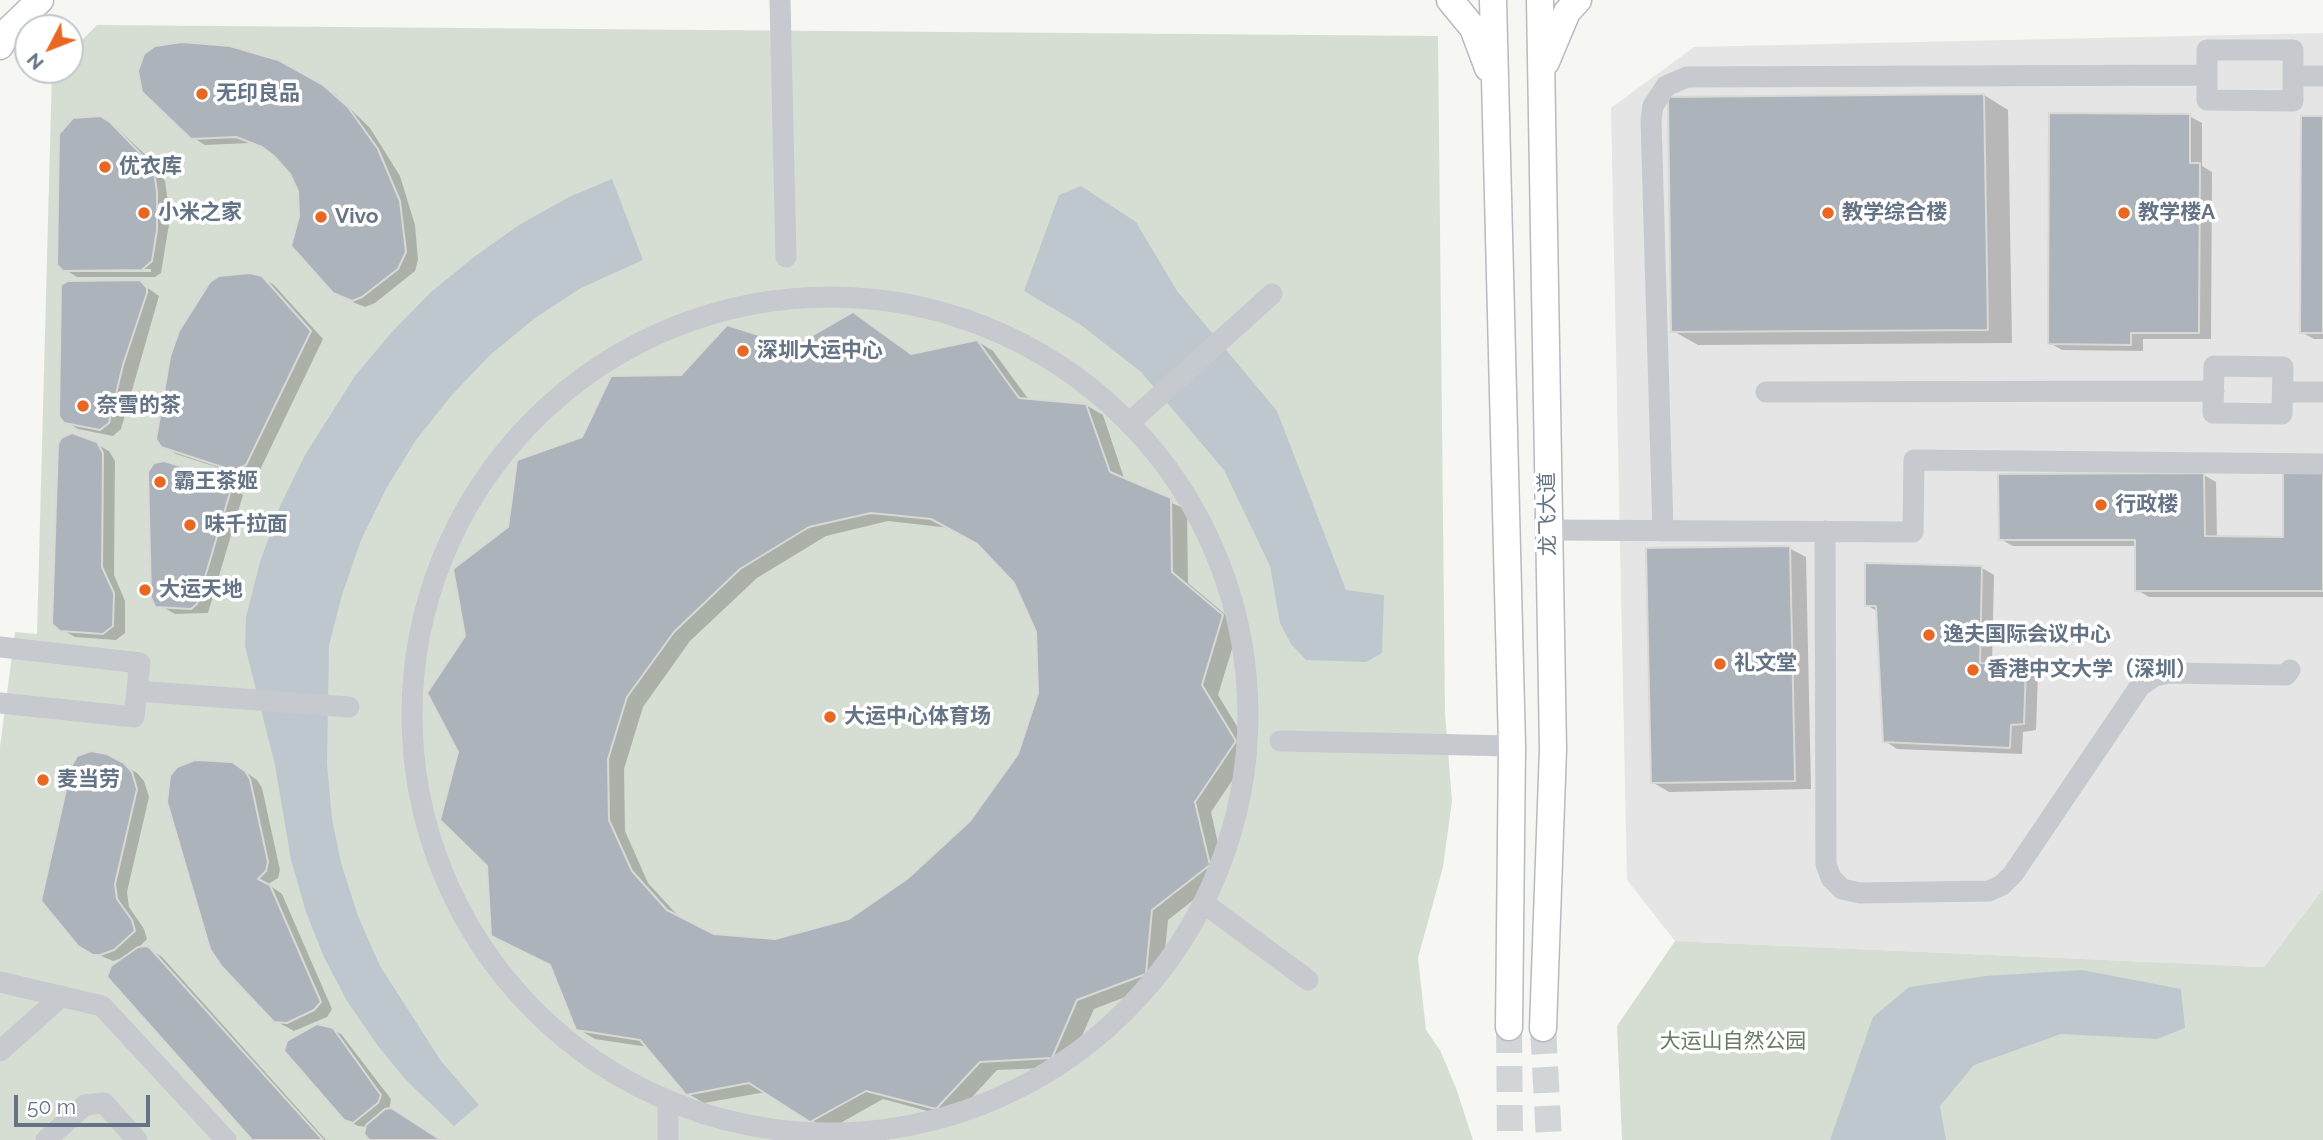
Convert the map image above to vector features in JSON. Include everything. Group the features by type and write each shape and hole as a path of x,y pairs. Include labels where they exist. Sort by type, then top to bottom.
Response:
{"main road":[{"path":"0,46 9,30 40,0"},
{"path":"1450,0 1473,28 1495,90"},
{"name":"龙飞大道","path":"1493,0 1512,746 1509,1027"},
{"name":"龙飞大道","path":"1540,0 1552,773 1543,1028"},
{"path":"1540,80 1567,12 1578,0"}],"street":[{"path":"780,0 786,257"},
{"path":"2207,50 2293,50 2293,101 2207,100 2207,75 2207,50"},
{"path":"1663,530 1651,120 1653,106 1666,86 1687,77 2207,75"},
{"path":"2293,76 2323,76"},
{"path":"1129,423 1272,294"},
{"path":"792,297 859,297 937,311 1021,343 1078,379 1129,423 1173,477 1208,537 1232,601 1244,658 1248,704 1245,772 1230,840 1205,904 1188,934 1147,991 1097,1039 1039,1079 1008,1095 943,1119 874,1131 804,1136 735,1122 668,1100 607,1068 579,1048 527,1002 490,957 465,918 450,887 426,822 414,754 412,715 418,642 443,554 480,484 522,430 546,406 581,377 629,346 703,315 792,297"},
{"path":"2214,366 2283,368 2283,392 2282,414 2213,413 2214,366"},
{"path":"1766,392 2214,391"},
{"path":"2283,392 2323,392"},
{"path":"1548,530 1913,532 1914,460 2323,464"},
{"path":"1825,531 1826,864 1831,878 1842,889 1860,894 1989,891 2002,885 2013,874 2140,686 2155,676 2169,673 2286,675 2290,670"},
{"path":"0,647 140,663 134,717 0,703"},
{"path":"138,691 349,706"},
{"path":"1280,741 1512,746"},
{"path":"1205,904 1308,980"},
{"path":"0,982 90,1001 109,1011 226,1140"},
{"path":"0,1051 62,996"},
{"path":"668,1100 668,1140"},
{"path":"46,1140 85,1105 104,1103 137,1140"}],"shaded area":[{"name":"香港中文大学（深圳）","path":"2323,33 2323,889 2264,967 1675,941 1627,880 1611,108 1694,47"},
{"path":"612,179 643,260 581,288 535,318 490,355 451,396 416,440 387,487 361,540 342,595 329,645 327,764 332,819 341,863 358,916 380,966 441,1061 479,1105 454,1126 405,1079 378,1046 347,1001 324,957 306,912 291,860 275,765 245,646 246,617 260,562 281,504 305,455 355,376 391,333 431,292 474,257 519,225 569,197"},
{"path":"1081,186 1136,222 1177,291 1277,411 1346,590 1384,595 1382,653 1366,662 1306,660 1291,644 1280,623 1270,566 1224,470 1141,372 1081,325 1024,291 1059,195"},
{"path":"2082,970 2181,989 2185,1028 2157,1039 2061,1034 1974,1065 1940,1106 1946,1140 1830,1140 1873,1017 1909,987 1986,976"}],"green space":[{"name":"深圳大运中心","path":"97,25 1438,36 1445,713 1452,801 1443,867 1418,958 1426,1030 1440,1050 1473,1140 0,1140 0,747 15,632 37,634 52,84 84,84 84,38"},
{"name":"大运山自然公园","path":"2323,889 2323,1140 1622,1140 1617,1026 1675,941 2264,967"}],"building":[{"path":"182,42 230,46 278,60 323,85 348,107 378,149 400,201 406,252 398,269 362,297 352,301 333,293 291,246 299,216 298,191 290,174 274,156 262,147 236,137 191,139 142,92 138,71 144,54 155,46"},
{"name":"教学综合楼","path":"1984,94 1988,330 1671,332 1668,97"},
{"name":"教学楼A","path":"2049,113 2190,114 2190,163 2200,163 2199,333 2131,333 2131,345 2048,344"},
{"path":"100,116 110,122 143,156 154,172 157,230 152,261 142,270 63,271 57,265 59,134 73,118"},
{"path":"2301,116 2323,116 2323,333 2300,333"},
{"path":"250,273 262,276 311,331 246,465 234,471 161,447 156,439 170,357 179,331 210,282 219,276"},
{"path":"140,280 147,288 147,293 123,365 109,423 100,430 64,423 59,416 61,285 68,281"},
{"name":"大运中心体育场","path":"853,312 911,354 977,340 1019,398 1086,404 1110,472 1171,498 1172,572 1223,615 1202,685 1236,741 1195,802 1210,865 1152,910 1146,974 1077,1000 1052,1058 980,1062 936,1109 866,1091 810,1122 749,1083 686,1095 640,1040 576,1030 550,965 491,936 487,866 440,820 458,752 427,693 465,636 453,569 508,527 517,460 582,437 611,376 681,375 727,325 794,346","holes":["871,513 931,519 977,544 1014,583 1036,632 1038,693 1018,754 970,821 907,879 849,919 775,939 714,934 667,910 632,871 609,820 608,759 627,697 674,632 740,569 809,527"]},
{"path":"72,433 97,442 103,453 102,567 114,593 113,626 103,634 60,631 52,624 58,444 61,438"},
{"path":"164,461 226,480 232,486 197,604 191,609 155,607 151,597 148,472 154,463"},
{"name":"行政楼","path":"2204,473 2205,536 2283,537 2283,473 2323,473 2323,591 2135,591 2135,540 1999,540 1998,474"},
{"name":"礼文堂","path":"1790,546 1795,781 1651,783 1646,548"},
{"name":"逸夫国际会议中心","path":"1865,563 1982,566 1980,663 2026,664 2024,724 2011,725 2010,748 1883,742 1876,606 1865,606"},
{"path":"91,751 107,754 124,763 132,772 137,789 115,884 117,899 132,920 135,931 114,950 100,955 93,955 78,946 41,901 71,767 77,756"},
{"path":"195,760 232,762 245,771 250,779 268,862 266,871 258,879 270,885 321,1002 314,1010 287,1023 274,1022 222,967 210,949 167,802 170,776 177,767"},
{"path":"146,946 323,1140 252,1140 107,977 111,966 138,947"},
{"path":"317,1024 333,1028 381,1095 378,1103 353,1123 344,1120 284,1051 287,1041"},
{"path":"391,1108 441,1140 369,1140 364,1134 366,1125 385,1109"}],"tunnel":[{"path":"1509,1027 1510,1140"},
{"path":"1543,1028 1549,1140"}],"place":[{"name":"无印良品","path":"202,94"},
{"name":"优衣库","path":"105,167"},
{"name":"小米之家","path":"144,213"},
{"name":"教学综合楼","path":"1828,213"},
{"name":"教学楼A","path":"2124,213"},
{"name":"Vivo","path":"321,217"},
{"name":"深圳大运中心","path":"743,351"},
{"name":"奈雪的茶","path":"83,406"},
{"name":"霸王茶姬","path":"160,482"},
{"name":"行政楼","path":"2101,505"},
{"name":"味千拉面","path":"190,525"},
{"name":"大运天地","path":"145,590"},
{"name":"逸夫国际会议中心","path":"1929,635"},
{"name":"礼文堂","path":"1720,664"},
{"name":"香港中文大学（深圳）","path":"1973,670"},
{"name":"大运中心体育场","path":"830,717"},
{"name":"麦当劳","path":"43,780"}]}
